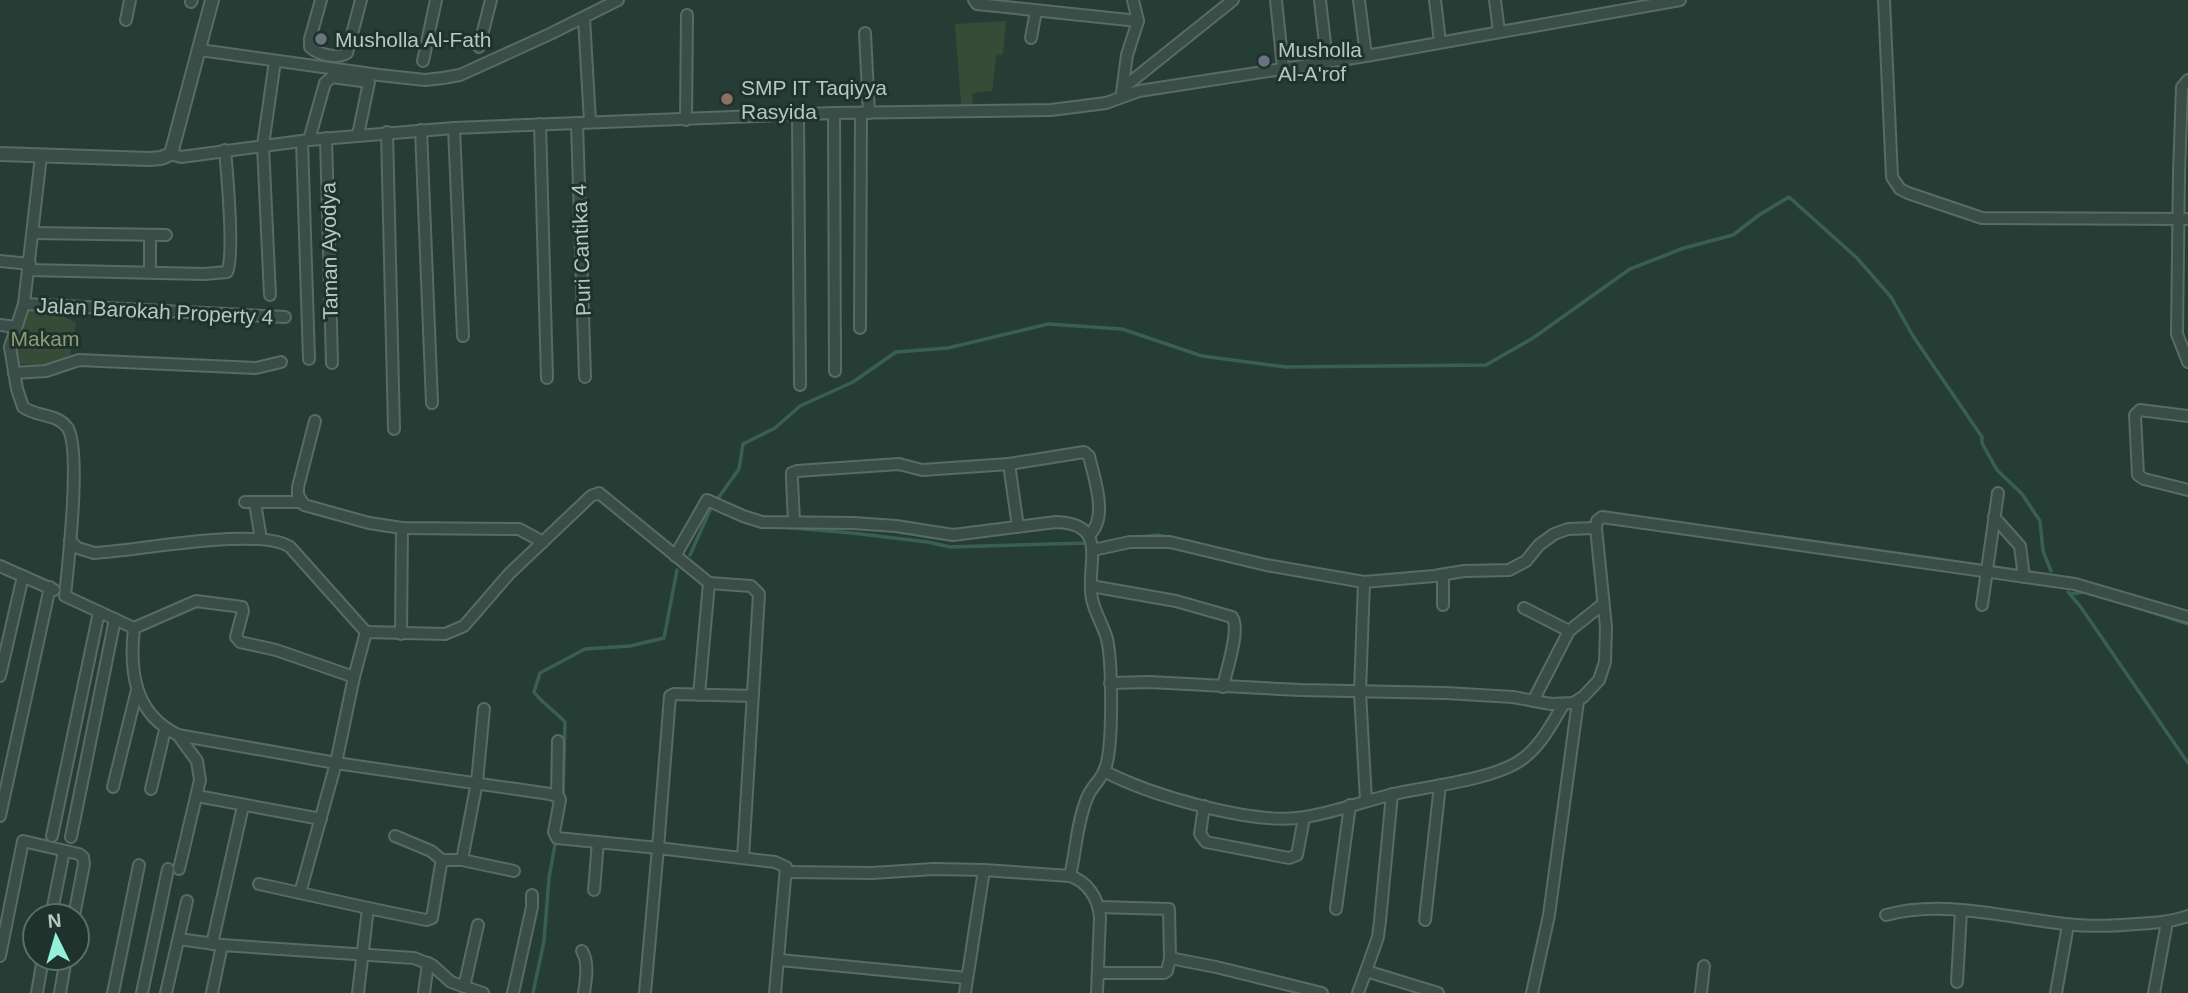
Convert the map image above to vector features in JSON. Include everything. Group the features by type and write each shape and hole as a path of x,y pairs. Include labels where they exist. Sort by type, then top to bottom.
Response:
{"street":[{"path":"126,20 130,0"},
{"path":"171,154 212,0"},
{"path":"321,0 310,47 318,53 341,56 347,53 361,0"},
{"path":"423,61 436,0"},
{"path":"479,47 491,0"},
{"path":"202,42 275,61 425,80 460,75 618,0"},
{"path":"974,0 977,5 1138,21"},
{"path":"1122,93 1127,55 1138,21 1133,0"},
{"path":"0,154 149,159 171,154 181,157 306,140 454,128 834,113 1051,110 1106,103 1122,93 1233,0"},
{"path":"1276,0 1283,68"},
{"path":"1320,0 1327,61"},
{"path":"1359,0 1366,56"},
{"path":"1435,0 1440,42"},
{"path":"1495,0 1499,32"},
{"path":"1122,93 1366,56 1680,0"},
{"path":"1884,0 1892,177 1900,189 1982,218 2183,219"},
{"path":"1031,38 1036,11"},
{"path":"686,120 687,15"},
{"path":"584,18 590,122"},
{"path":"860,328 865,33"},
{"path":"270,295 263,145 275,61"},
{"path":"309,359 306,140 325,83 331,77 369,82 358,135"},
{"path":"2188,80 2182,87 2183,219 2180,312 2188,362"},
{"path":"834,113 835,371"},
{"path":"798,115 800,385"},
{"name":"Puri Cantika 4","path":"577,123 585,377"},
{"path":"540,124 547,378"},
{"path":"454,128 463,335"},
{"path":"421,130 432,403"},
{"path":"387,132 394,429"},
{"name":"Taman Ayodya","path":"326,138 332,363"},
{"path":"0,261 29,267 213,274 227,272 230,266 230,231 225,150"},
{"path":"41,156 24,304 10,347 23,407 62,422 72,437 74,465 65,596"},
{"path":"33,233 166,235"},
{"path":"150,236 150,272"},
{"name":"Jalan Barokah Property 4","path":"24,304 285,317"},
{"path":"0,325 16,327"},
{"path":"14,373 46,371 79,360 256,368 281,362"},
{"path":"2188,416 2140,410 2135,415 2138,475 2144,479 2188,490"},
{"path":"301,502 298,486 315,421"},
{"path":"794,522 792,473 797,471 899,464 922,470 1009,464 1087,453 1095,483 1099,515 1092,543 1092,598 1107,639 1111,710 1104,771 1086,799 1070,876"},
{"path":"1009,464 1018,527"},
{"path":"70,546 94,553 214,541 281,541 290,547 366,632 444,634 464,626 509,574 596,492 602,494 709,583 751,586 759,594 743,858"},
{"path":"1982,605 1998,493"},
{"path":"675,556 707,500 721,508 762,522 885,525 953,536 1063,522 1072,524 1092,543 1170,542 1266,565 1364,582 1517,568 1554,534 1575,527 1596,525"},
{"path":"261,539 250,502 301,502 319,511 369,523 402,527 516,528 543,542"},
{"path":"1110,682 1446,693 1513,697 1563,705 1578,701 1600,680 1603,670 1606,627 1596,525 1602,517 2075,584 2188,617"},
{"path":"1994,517 2020,546 2024,577"},
{"path":"401,634 402,527"},
{"path":"0,566 134,628"},
{"path":"1443,575 1443,605"},
{"path":"0,677 23,576"},
{"path":"1364,582 1360,692 1366,800"},
{"path":"699,695 709,583"},
{"path":"1091,586 1176,601 1232,617 1236,631 1223,687"},
{"path":"0,816 50,587"},
{"path":"134,628 196,601 242,607 236,637 240,642 356,668"},
{"path":"1533,701 1569,631 1603,604"},
{"path":"1524,608 1569,631"},
{"path":"52,836 99,612"},
{"path":"71,837 116,619"},
{"path":"134,628 137,690 148,712 165,730 178,735 336,763 557,796"},
{"path":"300,892 336,763 366,632"},
{"path":"113,787 137,690"},
{"path":"645,993 668,700 672,694 752,696"},
{"path":"1532,993 1541,956 1578,701"},
{"path":"1104,771 1136,786 1204,806 1275,818 1304,818 1366,800 1502,770 1523,759 1536,746 1563,705"},
{"path":"461,860 477,782 484,709"},
{"path":"151,789 165,730"},
{"path":"142,993 200,780 197,761 178,735"},
{"path":"558,741 557,796 560,800 554,832 556,838 743,858 784,865 787,872 775,993"},
{"path":"1425,920 1440,785"},
{"path":"1358,993 1378,937 1392,794"},
{"path":"197,796 321,819"},
{"path":"1336,909 1350,805"},
{"path":"212,993 217,944 243,806"},
{"path":"1204,806 1200,834 1206,842 1289,858 1297,855 1304,818"},
{"path":"395,836 431,851 443,861 461,860 514,872"},
{"path":"0,956 23,842 79,854 85,860 77,902"},
{"path":"594,890 598,842"},
{"path":"54,902 64,851"},
{"path":"259,884 431,919 443,861"},
{"path":"113,993 139,865"},
{"path":"787,872 873,873 934,869 1070,876 1082,881 1099,907 1097,993"},
{"path":"965,993 984,870"},
{"path":"513,993 530,916 531,895"},
{"path":"166,993 187,901"},
{"path":"1098,973 1164,973 1170,958 1170,910 1099,907"},
{"path":"358,993 369,908"},
{"path":"1886,915 1917,909 1961,911 2068,925 2112,926 2168,922 2188,916"},
{"path":"1957,982 1961,911"},
{"path":"2154,993 2168,922"},
{"path":"464,987 478,925"},
{"path":"2056,993 2068,925"},
{"path":"179,939 414,958 428,963 447,979 483,993"},
{"path":"582,951 586,964 584,993"},
{"path":"1170,958 1322,993"},
{"path":"780,960 967,978"},
{"path":"424,993 428,963"},
{"path":"1701,993 1704,966"},
{"path":"1366,971 1438,993"},
{"path":"37,993 41,972"},
{"path":"60,993 64,972"}],"green space":[{"path":"1006,21 1003,54 996,56 992,91 972,93 973,104 961,104 955,24"},
{"name":"Makam","path":"29,309 53,310 76,323 70,355 51,365 17,364 18,336"}],"waterway":[{"path":"690,555 711,508 739,469 743,444 775,428 800,406 853,382 896,352 948,348 1048,324 1122,329 1202,356 1286,367 1486,365 1533,338 1630,269 1684,248 1733,235 1789,197 1857,258 1891,297 1913,336 1982,437 1982,443 1997,470 2022,494 2040,521 2043,551 2051,571"},
{"path":"781,527 852,533 950,547 1087,543"},
{"path":"1140,537 1158,535 1170,538"},
{"path":"563,797 565,722 534,692 540,673 585,649 630,646 664,638 677,570"},
{"path":"2068,592 2188,763"},
{"path":"2070,594 2085,592"},
{"path":"2139,608 2188,624"},
{"path":"533,993 544,941 549,878 556,839"}],"place":[{"name":"Musholla Al-Fath","path":"321,39"},
{"name":"Musholla Al-A'rof","path":"1264,61"},
{"name":"SMP IT Taqiyya Rasyida","path":"727,99"}]}
